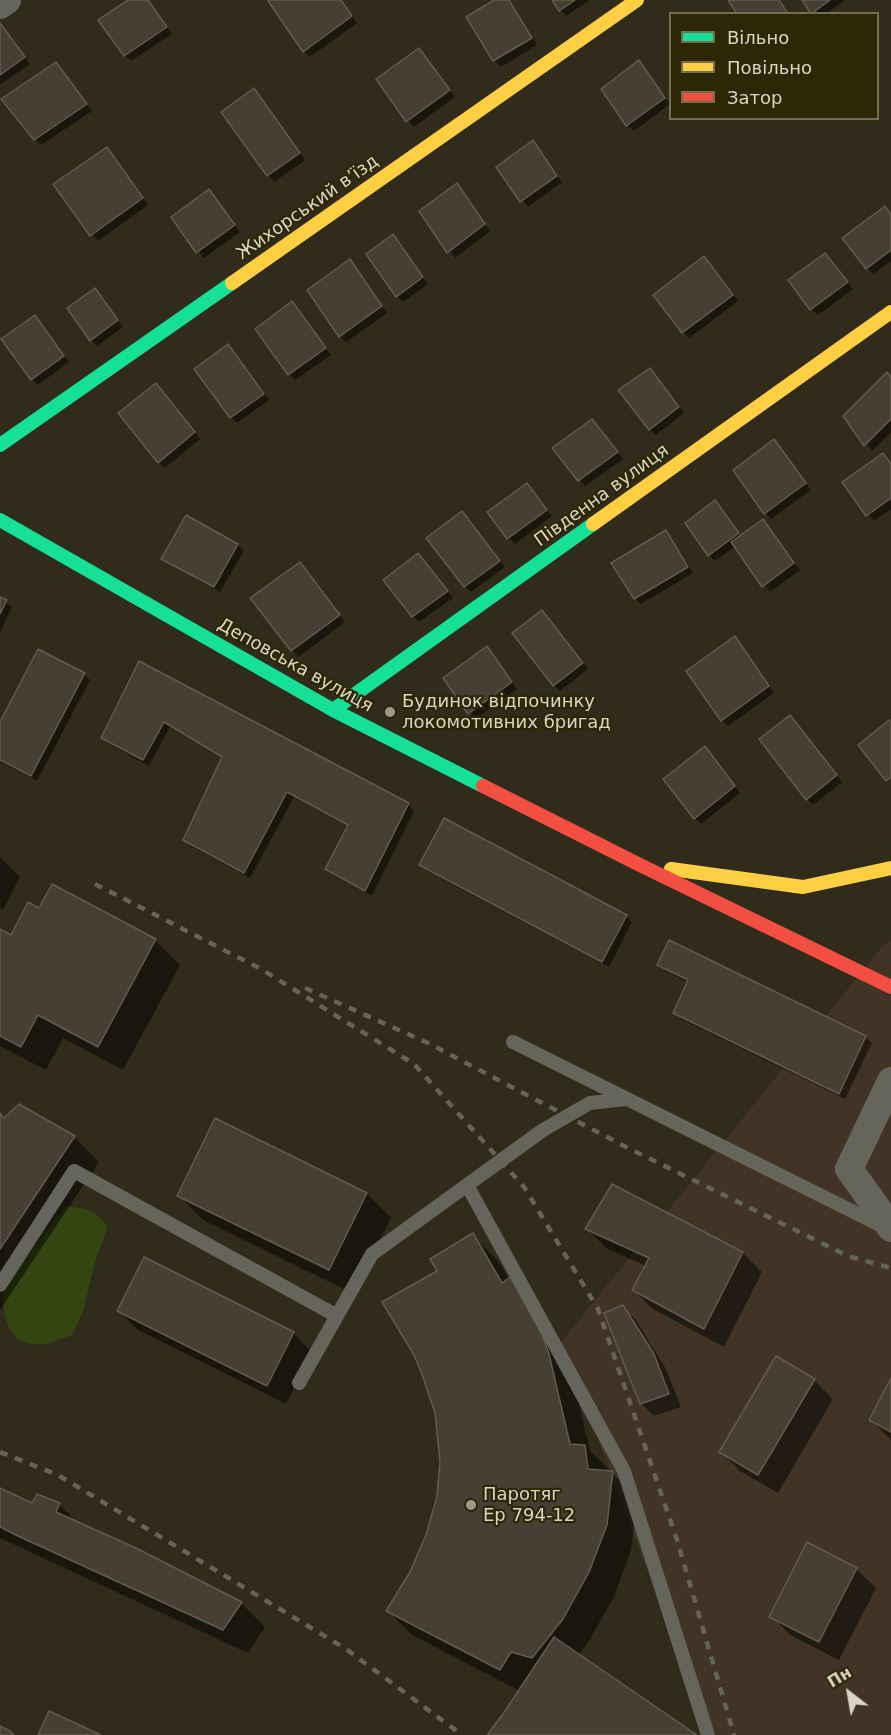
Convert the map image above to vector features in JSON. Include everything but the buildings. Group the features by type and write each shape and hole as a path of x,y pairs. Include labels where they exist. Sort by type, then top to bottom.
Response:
{"street":[{"path":"0,5 7,0"},
{"name":"Жихорський в’їзд","path":"0,445 637,0"},
{"name":"Південна вулиця","path":"333,710 891,312"},
{"name":"Деповська вулиця","path":"0,520 333,710 642,866 891,987"},
{"path":"642,866 803,887 891,868"},
{"path":"891,1081 849,1169 891,1229"}],"lane":[{"path":"513,1042 891,1229"},
{"path":"299,1383 372,1254 543,1130 590,1103 626,1099"},
{"path":"0,1285 74,1172 337,1316"},
{"path":"467,1185 624,1471 708,1735"}],"shaded area":[{"path":"891,940 891,1735 710,1735 561,1342 882,947"}],"green space":[{"path":"66,1207 90,1210 108,1226 95,1262 83,1312 72,1335 57,1341 32,1344 22,1341 9,1327 3,1297 6,1277 32,1250"}],"railway":[{"path":"95,884 261,969 414,1064 524,1187 598,1309 677,1540 734,1735"},
{"path":"305,988 428,1043 626,1147 848,1256 891,1268"},
{"path":"0,1452 58,1475 346,1649 462,1735"}],"traffic: fast":[{"path":"0,445 232,283"},
{"path":"0,520 333,710 483,786"},
{"path":"333,710 593,524"}],"traffic: slow":[{"path":"232,283 637,0"},
{"path":"593,524 891,312"},
{"path":"671,869 803,887 891,868"}],"traffic: jam":[{"path":"483,786 891,987"}],"place":[{"name":"Будинок відпочинку локомотивних бригад","path":"390,712"},
{"name":"Паротяг Ер 794-12","path":"471,1505"}]}
